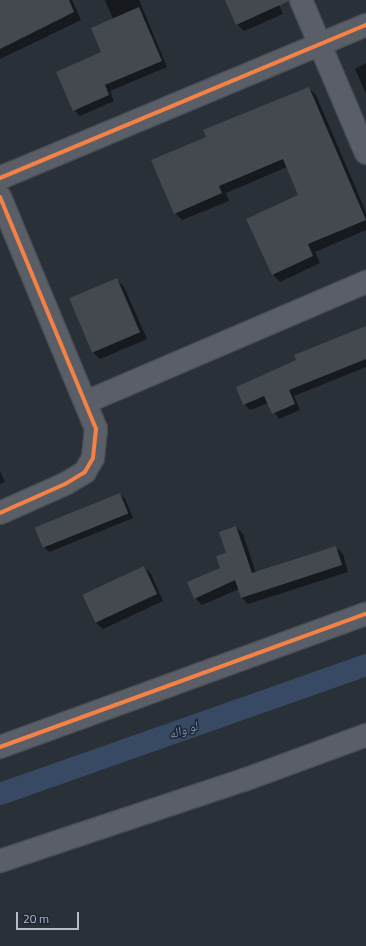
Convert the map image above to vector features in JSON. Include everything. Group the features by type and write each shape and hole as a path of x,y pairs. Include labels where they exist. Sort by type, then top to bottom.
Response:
{"street":[{"path":"301,0 366,153"},
{"path":"0,178 366,25"},
{"path":"0,197 86,402 96,430 93,458 84,472 65,484 0,513"},
{"path":"86,402 366,282"},
{"path":"0,747 366,614"},
{"path":"0,861 244,780 366,735"}],"building":[{"path":"0,0 69,0 74,12 0,49"},
{"path":"225,0 289,0 289,1 236,25"},
{"path":"139,7 162,61 105,85 109,95 73,111 56,72 101,52 91,28"},
{"path":"309,87 366,220 308,244 313,256 272,275 246,219 298,195 283,159 219,186 222,193 174,214 151,160 206,137 203,130"},
{"path":"117,278 140,332 92,353 69,298"},
{"path":"366,326 366,359 289,390 295,404 272,414 264,396 243,405 236,387 296,360 294,355"},
{"path":"120,493 128,513 43,548 35,527"},
{"path":"236,526 252,573 336,546 342,565 241,598 235,580 194,599 187,582 220,568 216,556 226,553 219,532"},
{"path":"144,566 157,594 95,623 82,595"}],"waterway":[{"name":"لو واله","path":"0,794 366,665"}],"cycle path":[{"path":"0,178 366,25"},
{"path":"0,197 96,429 93,458 85,472 65,484 0,513"},
{"path":"0,747 366,614"}]}
